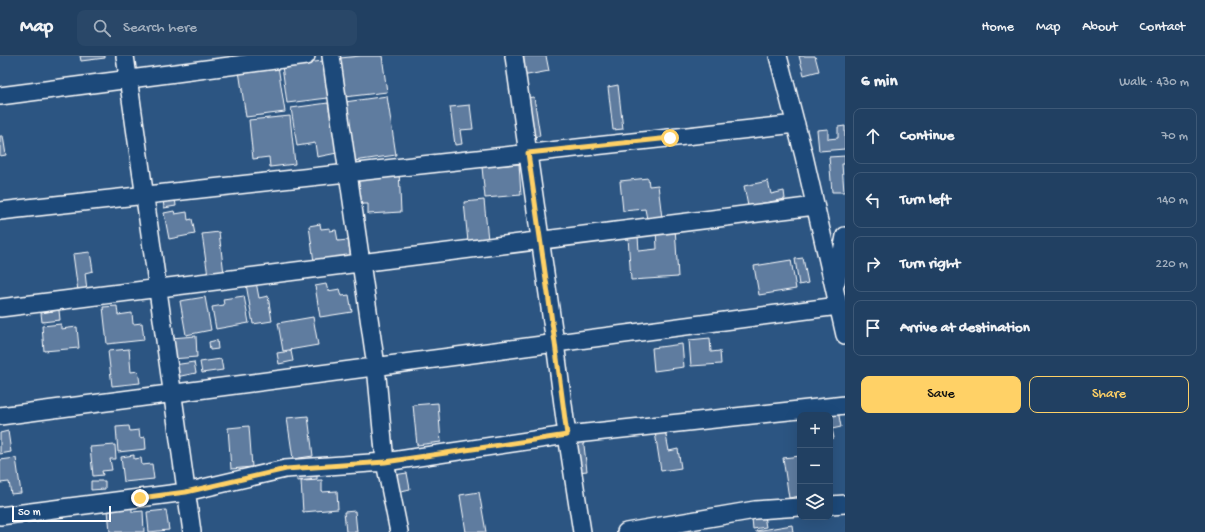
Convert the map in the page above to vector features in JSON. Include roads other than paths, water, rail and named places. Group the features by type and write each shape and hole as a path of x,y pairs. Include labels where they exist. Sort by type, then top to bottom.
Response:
{"street":[{"path":"125,56 192,532"},
{"path":"0,96 306,56"},
{"path":"332,56 376,366 385,462 399,532"},
{"path":"514,56 582,532"},
{"path":"778,56 796,124 845,335"},
{"path":"0,211 796,124"},
{"path":"0,308 815,206"},
{"path":"836,298 845,236"},
{"path":"0,416 555,343 836,298"},
{"path":"0,516 186,492 286,469 385,462 567,435 845,405"},
{"path":"833,505 845,504"},
{"path":"626,532 755,510 797,507"}]}
